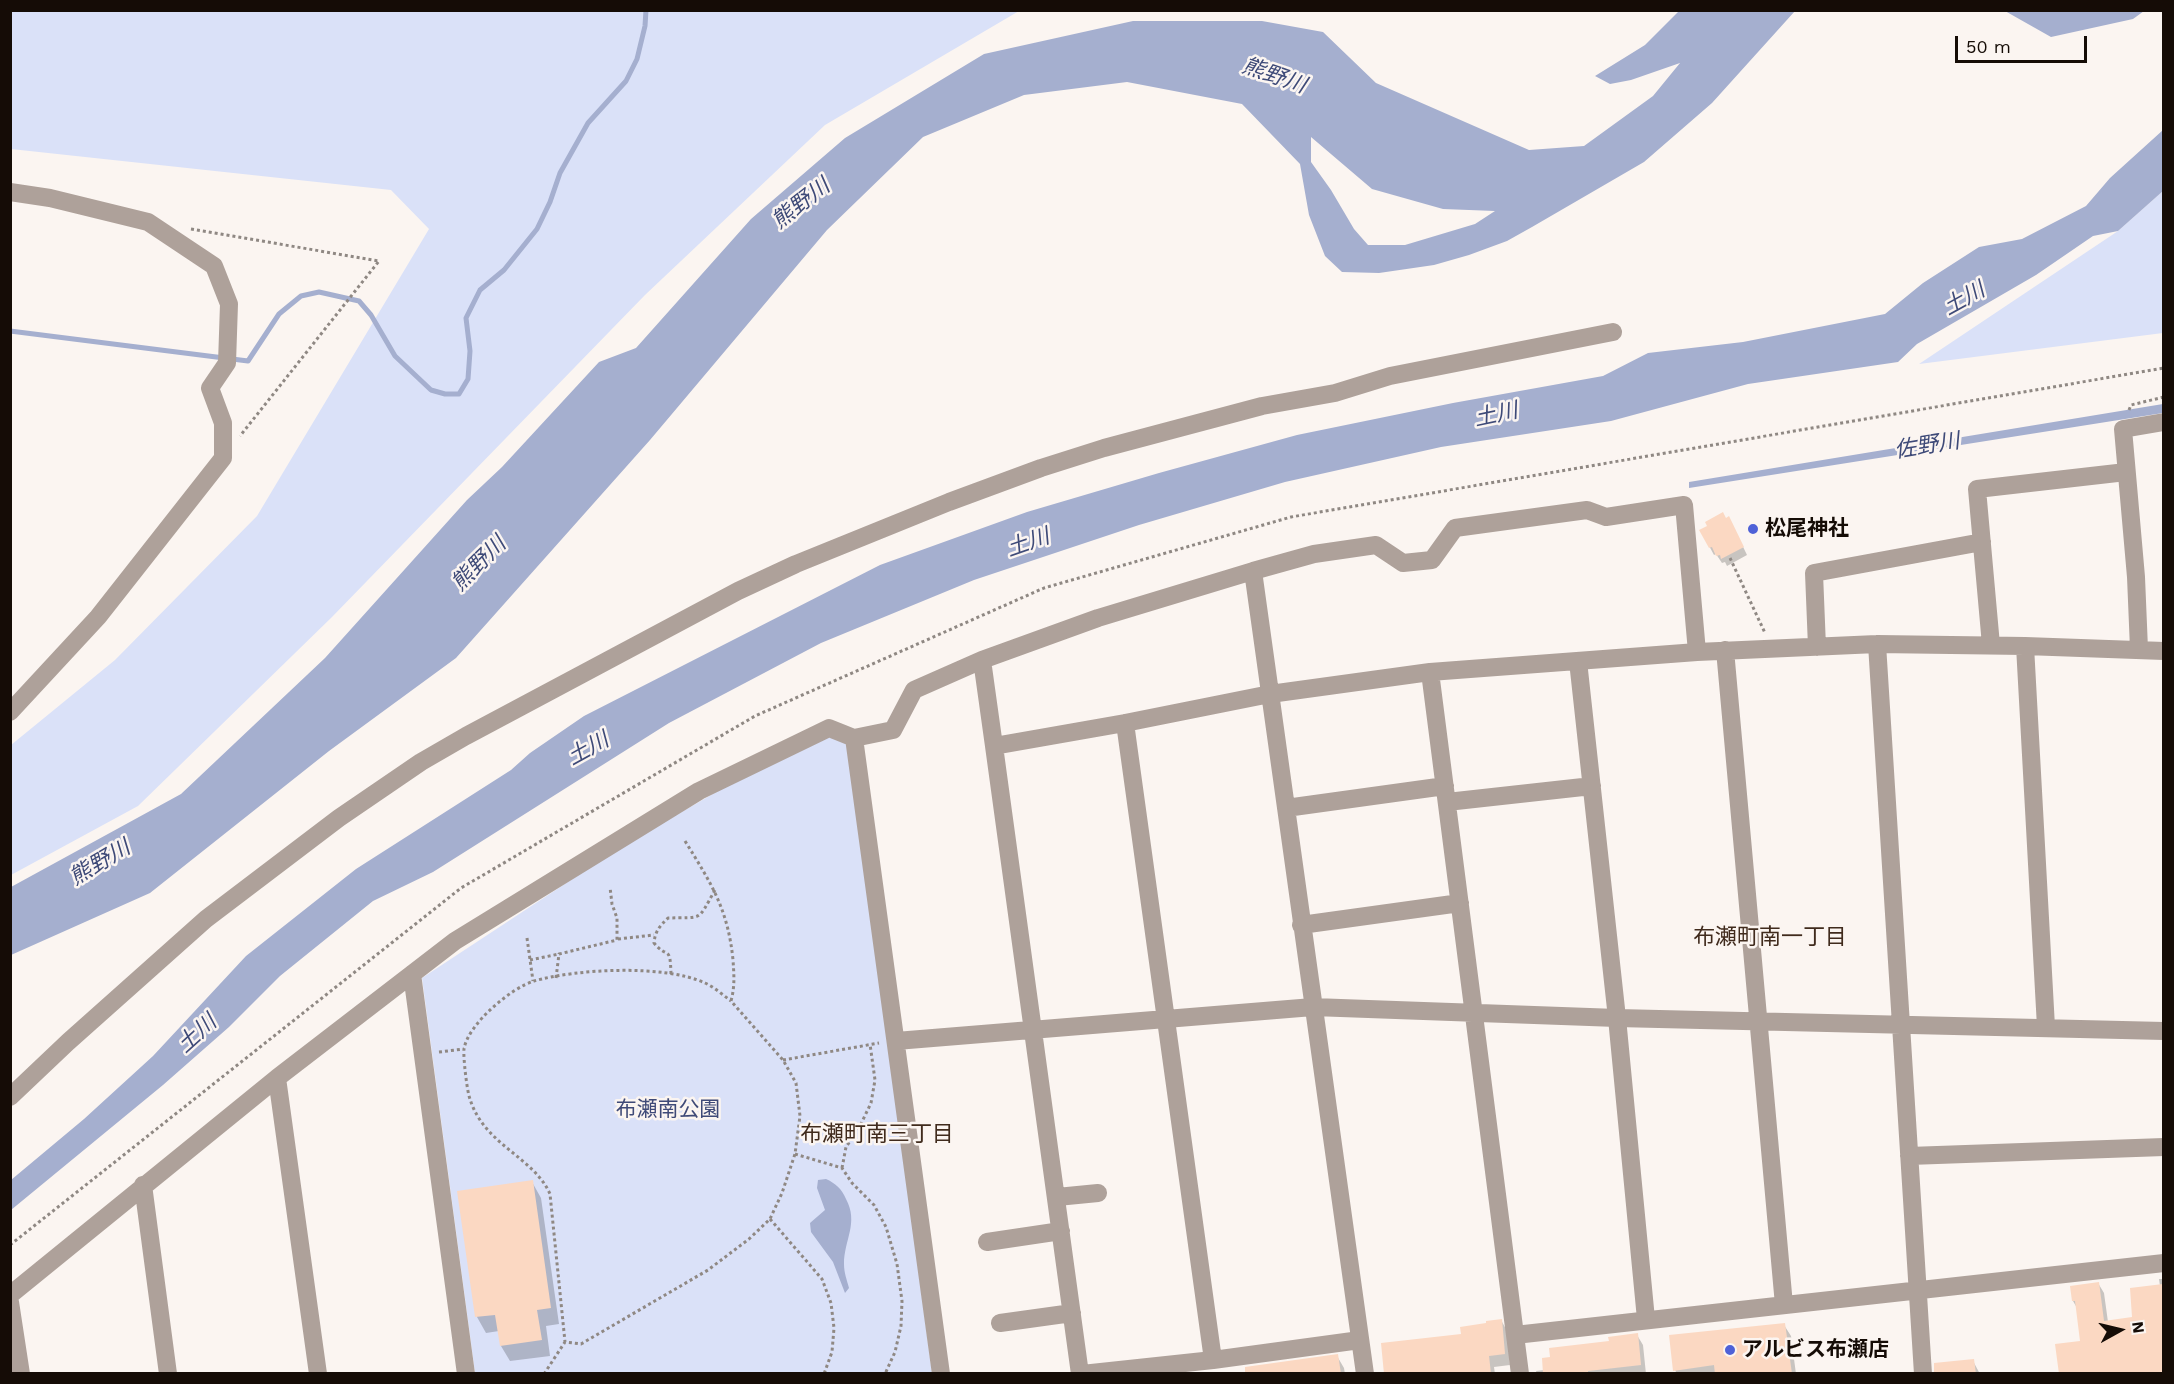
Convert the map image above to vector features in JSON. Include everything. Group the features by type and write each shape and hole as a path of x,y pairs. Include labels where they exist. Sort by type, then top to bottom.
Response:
{"street":[{"path":"10,192 50,198 148,222 214,266 230,304 226,363 210,388 223,423 223,458 98,617 10,712"},
{"path":"10,1097 206,919 339,818 465,736 738,591 796,564 949,502 1041,468 1104,448 1262,405 1335,393 1390,376 1613,332"},
{"path":"2139,649 2136,577 2123,429 2163,422"},
{"path":"1990,645 1977,489 2126,472"},
{"path":"10,1295 277,1078 455,941 510,915 616,849 699,791 723,785 829,728 854,738 893,730 914,690 982,660 1098,618 1314,554 1376,545 1402,563 1432,560 1455,528 1587,510 1606,517 1684,505 1697,652"},
{"path":"1816,647 1814,573 1982,542"},
{"path":"1253,572 1365,1374"},
{"path":"994,746 1270,694 1430,672 1725,650 1877,644 2163,651"},
{"path":"1877,644 1923,1374"},
{"path":"2025,646 2046,1027"},
{"path":"1725,650 1784,1305"},
{"path":"982,660 1081,1374 1213,1360 1360,1340"},
{"path":"1578,661 1617,1018 1646,1319"},
{"path":"1430,672 1520,1374"},
{"path":"1125,723 1213,1360"},
{"path":"854,738 941,1374"},
{"path":"1286,808 1446,794 1592,786"},
{"path":"1301,925 1460,903"},
{"path":"412,974 466,1374"},
{"path":"896,1041 1313,1007 1617,1018 2163,1031"},
{"path":"277,1078 318,1374"},
{"path":"1910,1156 2163,1147"},
{"path":"143,1185 168,1374"},
{"path":"1057,1197 1098,1193"},
{"path":"987,1242 1061,1231"},
{"path":"1515,1335 2163,1263"},
{"path":"10,1302 21,1374"},
{"path":"1000,1323 1072,1313"}],"path":[{"path":"183,228 379,261 223,458"},
{"path":"10,1245 461,888 755,716 1044,588 1292,517 2163,368"},
{"path":"1730,558 1772,649"},
{"path":"685,841 715,890 723,908 729,930 735,985 731,1001"},
{"path":"610,887 617,918 617,939"},
{"path":"671,974 670,956 654,943 654,935 668,918 701,916 715,890"},
{"path":"530,960 617,939 654,935"},
{"path":"527,938 533,981"},
{"path":"555,978 559,954"},
{"path":"544,1374 565,1342 550,1194 544,1179 506,1148 484,1126 469,1098 464,1049 472,1032 497,1004 533,981 583,973 634,970 671,974 705,983 731,1001 783,1060 796,1083 800,1116 795,1154 782,1193 770,1219 749,1239 708,1270 581,1344 565,1342"},
{"path":"783,1060 870,1044 875,1080 871,1103 859,1128 846,1147 842,1168"},
{"path":"423,1053 464,1049"},
{"path":"795,1154 842,1168 852,1183 874,1205 886,1227 897,1264 902,1301 901,1326 895,1352 885,1374"},
{"path":"770,1219 822,1279 831,1303 834,1328 832,1352 824,1374"}],"green space":[{"path":"11,10 1019,11 825,125 645,295 332,617 138,806 11,875 11,745 115,660 257,516 429,229 391,190 11,149"},
{"path":"2163,191 2163,333 1919,364 2118,231"},
{"name":"布瀬南公園","path":"829,734 842,740 849,747 932,1373 475,1373 422,978 621,847 737,780"}],"water":[{"name":"熊野川","path":"1680,10 1795,11 1712,103 1644,162 1507,241 1434,265 1379,273 1342,272 1325,256 1309,215 1300,164 1242,104 1127,82 1024,95 923,137 827,230 650,440 456,658 329,751 150,893 11,955 11,887 181,794 325,658 467,500 502,467 599,362 636,348 751,219 845,138 984,54 1133,21 1262,21 1323,32 1376,83 1529,150 1584,146 1653,96 1680,63 1631,80 1610,84 1595,76 1645,45","holes":["1311,137 1372,189 1443,209 1495,211 1475,224 1405,245 1368,245 1354,229 1311,162"]},
{"path":"2005,11 2144,11 2133,19 2051,37"},
{"name":"土川","path":"2163,130 2163,191 2118,231 2093,236 2036,275 1917,344 1898,362 1748,384 1611,421 1441,447 1285,482 1139,525 974,580 821,643 669,723 433,872 373,901 280,976 229,1027 163,1085 11,1210 11,1180 84,1119 153,1056 246,956 356,869 511,770 530,753 584,716 880,565 1027,512 1297,435 1453,403 1603,376 1648,353 1743,342 1885,314 1923,283 1979,247 2022,239 2086,206 2110,178"},
{"name":"佐野川","path":"2163,404 2163,413 1689,488 1689,482"},
{"path":"826,1179 842,1192 850,1208 851,1224 844,1264 849,1288 845,1293 833,1262 811,1232 810,1223 825,1210 817,1188 818,1180"}],"building":[{"path":"1723,512 1726,518 1729,516 1744,547 1721,559 1720,555 1716,556 1712,547 1709,548 1699,530 1707,526 1705,522"},
{"path":"533,1180 551,1308 537,1310 542,1340 500,1346 495,1315 475,1317 457,1191"},
{"path":"2099,1282 2104,1321 2132,1317 2130,1288 2163,1284 2163,1372 2059,1374 2055,1344 2080,1341 2075,1301 2072,1301 2070,1286"},
{"path":"1502,1319 1505,1354 1489,1356 1491,1374 1384,1374 1381,1343 1461,1334 1460,1327"},
{"name":"アルビス布瀬店","path":"1785,1323 1792,1374 1715,1374 1714,1365 1673,1371 1669,1335"},
{"path":"1638,1333 1641,1365 1588,1371 1588,1374 1543,1374 1542,1358 1550,1357 1549,1348 1609,1341 1608,1337"},
{"path":"1338,1354 1341,1374 1245,1374 1245,1367"},
{"path":"1974,1359 1976,1374 1934,1374 1934,1363"}],"waterway":[{"path":"10,331 248,361 279,314 301,296 319,292 359,301 371,315 395,356 431,390 445,394 459,394 468,379 470,351 466,318 480,290 504,270 537,229 560,173 588,123 626,81 637,59 645,26 646,10"}],"place":[{"name":"松尾神社","path":"1753,529"},
{"name":"アルビス布瀬店","path":"1730,1350"}],"district":[{"name":"布瀬町南一丁目","path":"1770,938"},
{"name":"布瀬町南三丁目","path":"877,1135"}]}
